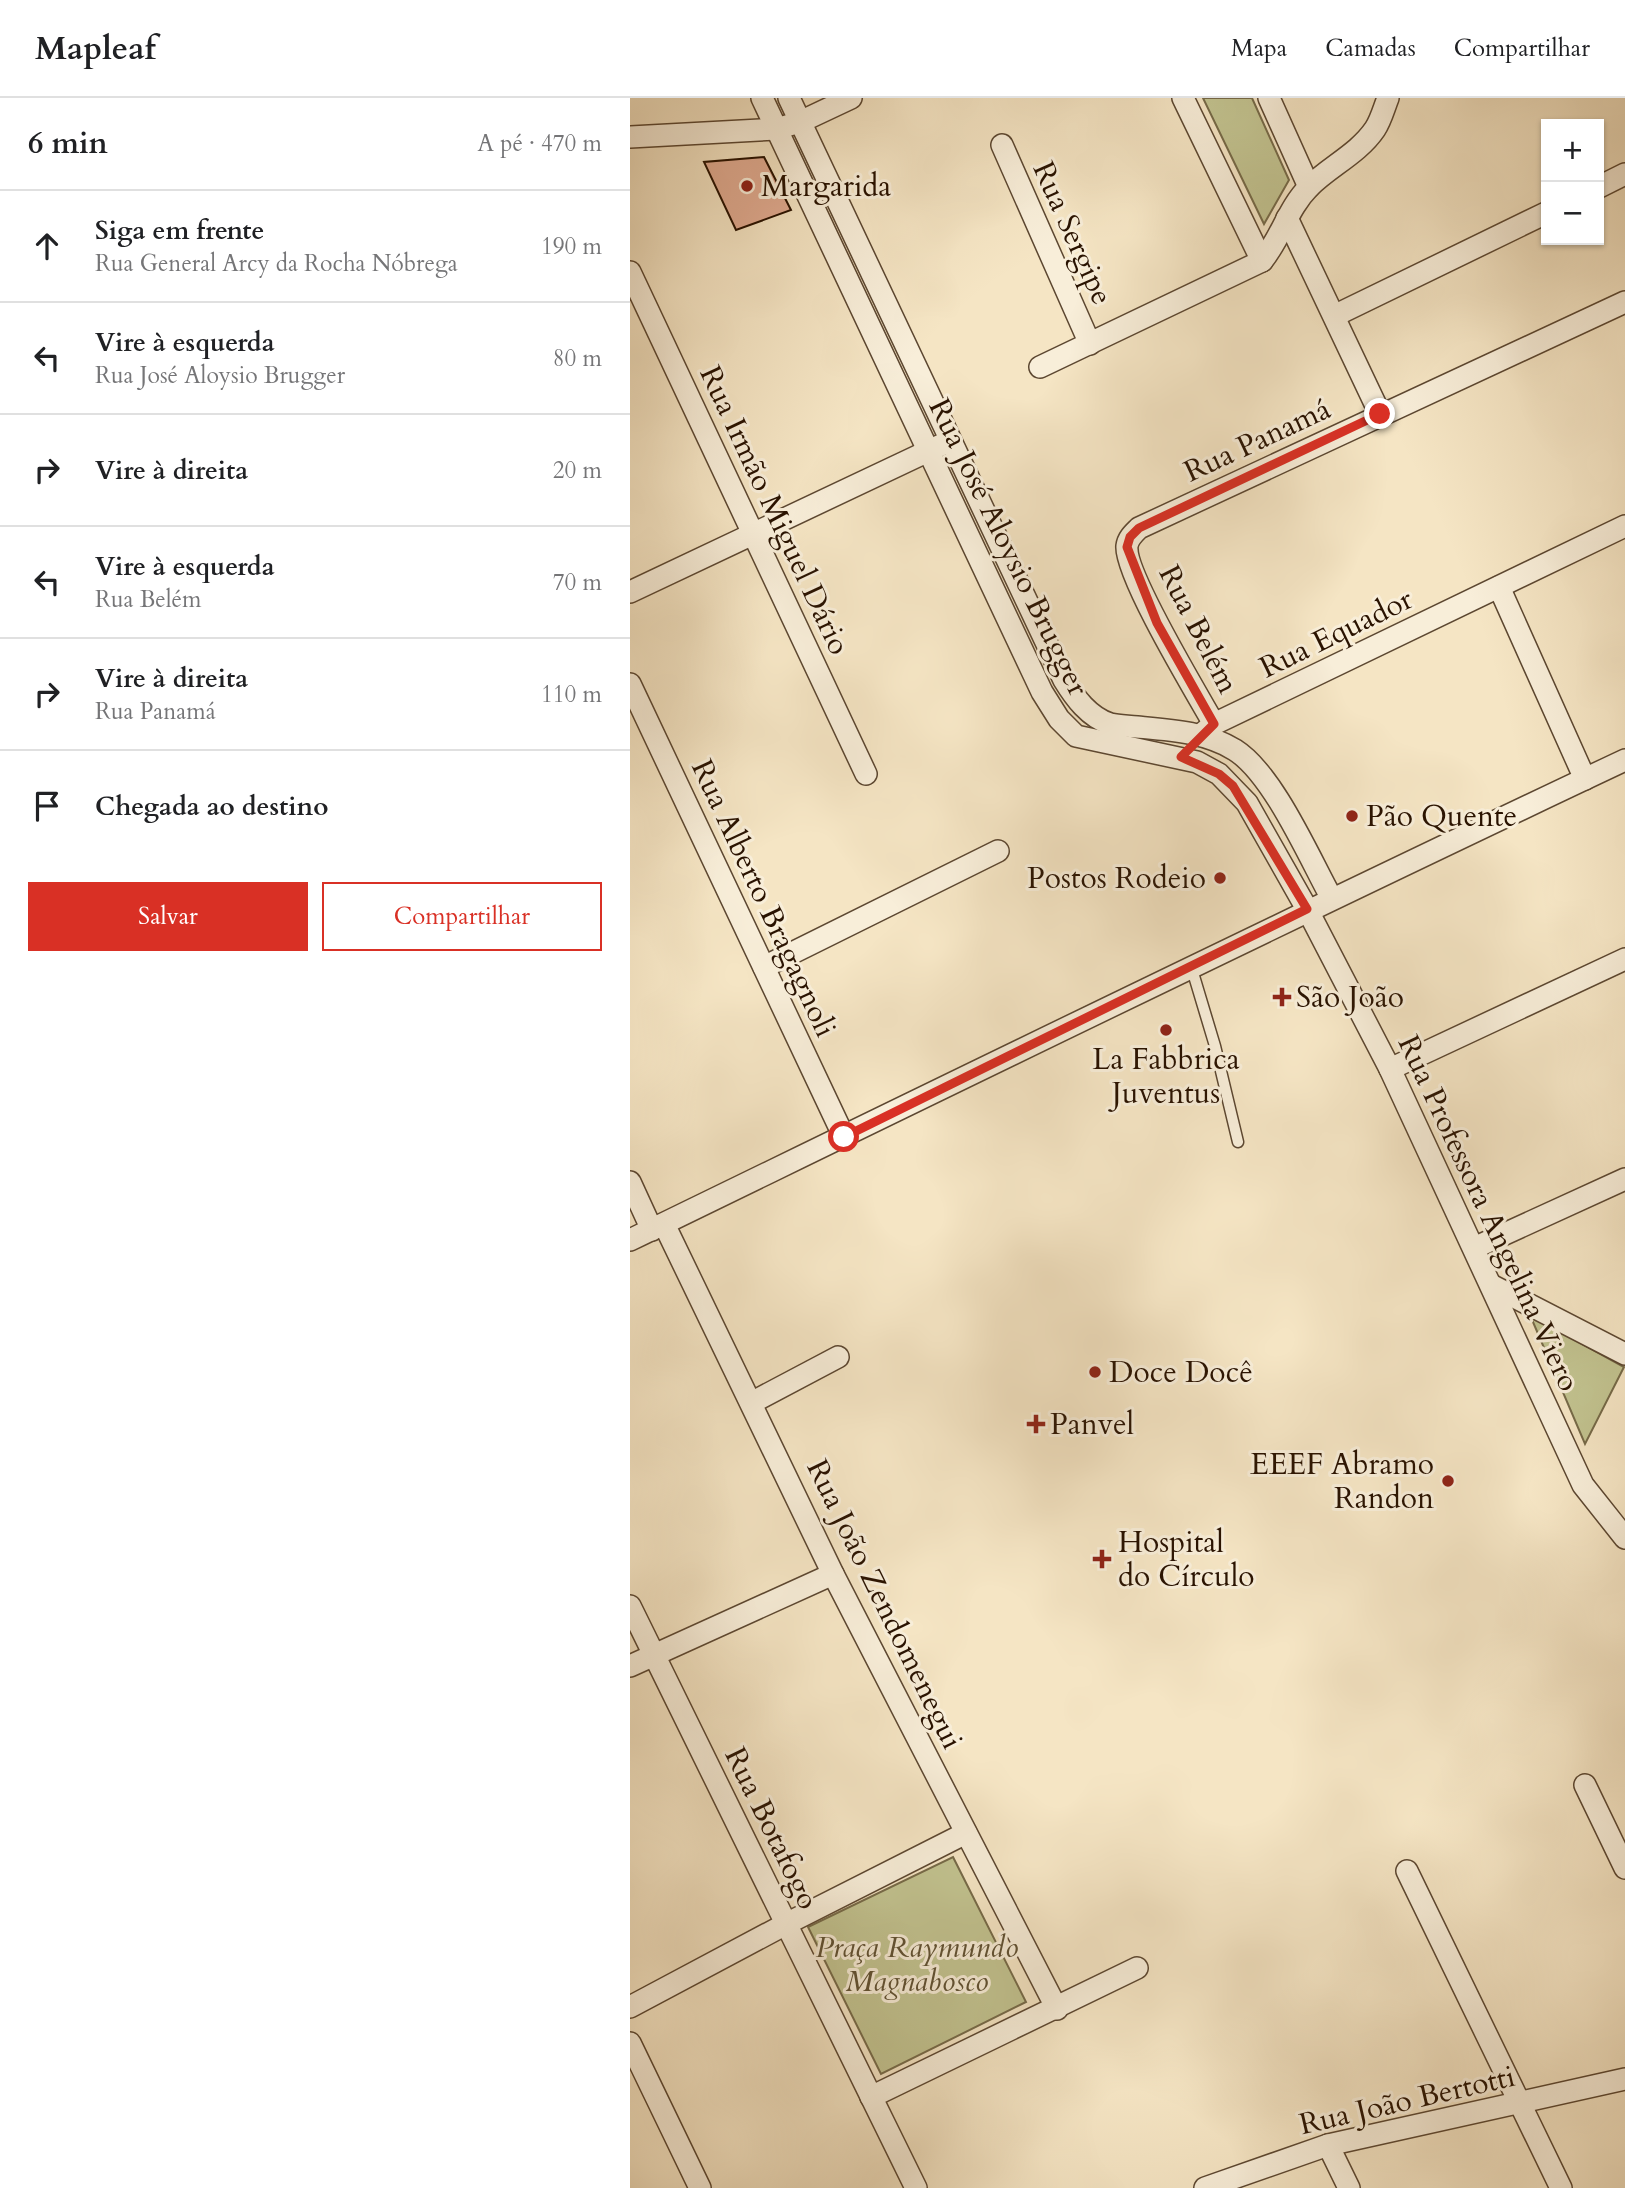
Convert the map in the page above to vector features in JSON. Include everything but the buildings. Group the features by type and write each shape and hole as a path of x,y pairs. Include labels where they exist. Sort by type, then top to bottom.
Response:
{"street":[{"name":"Rua José Aloysio Brugger","path":"762,98 930,451 1013,633 1042,692 1059,719 1076,736 1208,729 1252,764 1269,786 1331,897"},
{"name":"Rua José Aloysio Brugger","path":"789,98 1064,680 1107,734 1181,757 1219,774 1247,803 1307,909"},
{"path":"630,137 776,129 800,122 851,98"},
{"path":"1183,98 1262,261"},
{"path":"1269,98 1309,187"},
{"path":"1040,366 1262,261 1276,244 1287,218 1309,187 1362,144 1376,128 1388,98"},
{"name":"Rua Sergipe","path":"1002,145 1090,344"},
{"path":"1604,184 1625,174"},
{"path":"1336,315 1541,215"},
{"path":"1287,218 1336,315 1380,414"},
{"name":"Rua Irmão Miguel Dário","path":"630,272 866,774"},
{"name":"Rua Panamá","path":"1131,561 1127,547 1130,537 1139,528 1625,302"},
{"path":"630,592 950,441"},
{"name":"Rua Equador","path":"1208,729 1625,526"},
{"name":"Rua Belém","path":"1131,561 1157,623 1208,729"},
{"path":"1499,587 1585,779"},
{"path":"1013,633 1037,623"},
{"path":"1042,692 1064,680"},
{"name":"Rua Alberto Bragagnoli","path":"630,684 844,1137"},
{"path":"1181,757 1208,729"},
{"path":"630,1240 1331,897 1625,760"},
{"path":"1247,803 1269,786"},
{"path":"764,967 998,851"},
{"name":"Rua Professora Angelina Viero","path":"1307,909 1390,1069 1583,1485 1625,1538"},
{"path":"1390,1069 1625,959"},
{"path":"1474,1248 1625,1179"},
{"name":"Rua João Zendomenegui","path":"630,1182 658,1227 752,1402 834,1574 1056,2009"},
{"path":"1491,1285 1625,1354"},
{"path":"752,1402 838,1357"},
{"path":"630,1666 834,1574"},
{"name":"Rua Botafogo","path":"630,1606 916,2188"},
{"path":"1585,1785 1625,1868"},
{"path":"630,2007 786,1923 966,1833"},
{"path":"1408,1871 1561,2188"},
{"path":"871,2097 1137,1968"},
{"path":"630,2043 699,2188"},
{"name":"Rua João Bertotti","path":"1205,2188 1328,2146 1625,2079"},
{"path":"1328,2146 1349,2188"}],"lane":[{"path":"1191,966 1215,1046 1238,1142"}],"green space":[{"path":"1203,98 1252,98 1289,180 1264,224"},
{"path":"1530,1315 1624,1367 1585,1444"},
{"name":"Praça Raymundo Magnabosco","path":"953,1857 1026,2002 881,2074 808,1927"}],"place":[{"name":"Margarida","path":"747,186"},
{"name":"Pão Quente","path":"1352,816"},
{"name":"Postos Rodeio","path":"1220,878"},
{"name":"São João","path":"1282,997"},
{"name":"La Fabbrica Juventus","path":"1166,1030"},
{"name":"Doce Docê","path":"1095,1372"},
{"name":"Panvel","path":"1036,1424"},
{"name":"EEEF Abramo Randon","path":"1448,1481"},
{"name":"Hospital do Círculo","path":"1102,1559"}],"route":[{"path":"844,1137 1307,909 1247,803 1233,786 1219,774 1181,757 1214,724 1157,623 1127,547 1130,537 1139,528 1380,414"}]}
